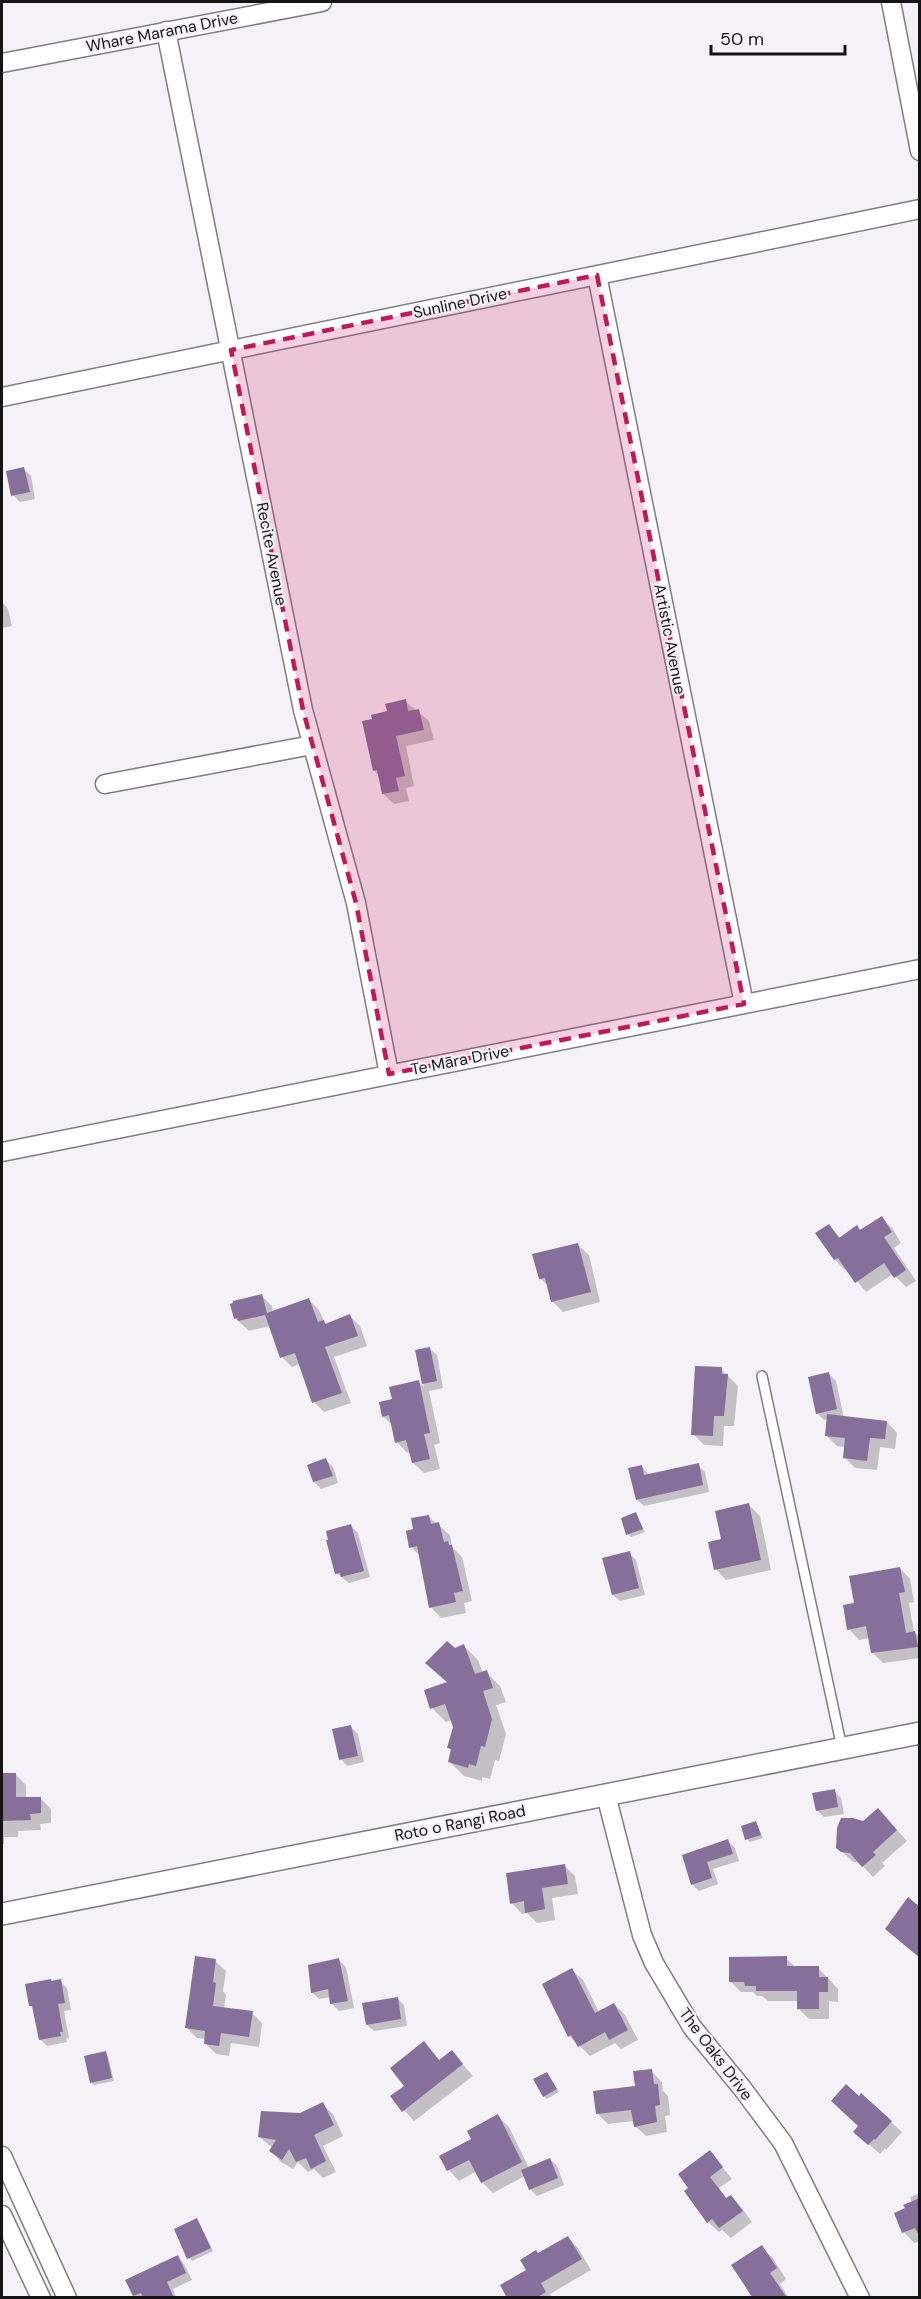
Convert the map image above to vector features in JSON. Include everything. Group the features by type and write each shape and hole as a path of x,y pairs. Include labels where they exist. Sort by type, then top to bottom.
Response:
{"street":[{"name":"Whare Marama Drive","path":"2,63 322,2"},
{"path":"891,2 920,151"},
{"name":"Recite Avenue","path":"166,32 312,745 356,903 389,1074"},
{"name":"Sunline Drive","path":"2,398 920,209"},
{"name":"Artistic Avenue","path":"597,275 744,1004"},
{"path":"105,784 312,745"},
{"name":"Te Māra Drive","path":"2,1152 920,969"},
{"name":"Roto o Rangi Road","path":"2,1914 920,1733"},
{"name":"The Oaks Drive","path":"606,1795 642,1935 654,1963 684,2015 783,2143 860,2298"},
{"path":"2,2156 67,2298"},
{"path":"2,2215 41,2298"}],"lane":[{"path":"762,1376 842,1748"}],"highlighted area":[{"path":"597,275 744,1004 389,1074 356,903 303,710 231,350"}],"building":[{"path":"24,467 30,492 11,496 6,471"},
{"path":"406,699 408,711 419,709 424,730 396,736 405,776 396,778 399,791 382,794 377,770 373,771 362,721 372,719 371,715 387,711 385,704"},
{"path":"882,1216 892,1232 884,1237 906,1270 894,1278 884,1263 855,1283 838,1258 834,1260 815,1233 829,1224 839,1238 857,1225 860,1230"},
{"path":"578,1243 591,1292 551,1302 545,1278 539,1279 532,1254"},
{"path":"262,1294 267,1313 309,1298 318,1322 324,1320 325,1324 350,1314 358,1336 325,1347 342,1393 312,1403 295,1353 280,1358 265,1315 238,1321 237,1318 234,1319 230,1304 233,1301"},
{"path":"430,1347 437,1381 422,1384 415,1350"},
{"path":"695,1366 722,1367 722,1374 728,1374 724,1416 714,1416 713,1436 691,1435"},
{"path":"829,1372 837,1409 816,1414 808,1377"},
{"path":"419,1380 430,1433 424,1434 430,1459 412,1463 406,1440 395,1443 389,1415 382,1417 379,1402 392,1399 389,1387"},
{"path":"827,1414 887,1421 885,1439 870,1438 867,1461 843,1458 845,1438 825,1436"},
{"path":"326,1458 333,1476 313,1482 307,1465"},
{"path":"699,1463 703,1485 636,1500 628,1468 642,1465 644,1475"},
{"path":"749,1503 761,1560 714,1570 708,1542 721,1539 715,1511"},
{"path":"636,1512 643,1529 626,1535 621,1518"},
{"path":"429,1515 431,1524 439,1522 444,1542 448,1541 449,1545 452,1545 463,1591 454,1593 456,1602 429,1608 417,1546 409,1548 406,1531 413,1529 411,1518"},
{"path":"351,1524 364,1571 341,1577 340,1573 335,1574 326,1540 328,1540 326,1531"},
{"path":"630,1551 639,1588 612,1595 602,1558"},
{"path":"900,1567 905,1592 899,1593 906,1633 915,1631 918,1647 871,1653 866,1626 847,1630 843,1605 854,1603 849,1576"},
{"path":"447,1641 455,1648 464,1644 475,1674 487,1670 493,1688 483,1691 492,1719 485,1747 481,1746 476,1766 469,1764 468,1768 448,1762 451,1749 447,1748 453,1727 445,1704 430,1709 424,1690 447,1682 425,1663"},
{"path":"351,1725 358,1756 339,1760 332,1729"},
{"path":"2,1773 16,1773 16,1797 41,1797 41,1813 30,1814 31,1820 2,1821"},
{"path":"835,1789 838,1807 816,1811 812,1793"},
{"path":"878,1808 897,1830 873,1852 876,1855 862,1867 850,1853 841,1852 836,1848 837,1828 841,1818 863,1821"},
{"path":"756,1821 761,1835 745,1840 741,1826"},
{"path":"728,1839 733,1854 707,1862 712,1878 691,1885 682,1855"},
{"path":"565,1864 568,1884 542,1888 545,1909 525,1913 524,1901 510,1904 506,1873"},
{"path":"908,1897 920,1907 920,1958 885,1929"},
{"path":"195,1956 216,1959 213,2006 253,2011 249,2037 221,2033 219,2046 204,2044 205,2031 185,2028"},
{"path":"787,1956 787,1966 819,1966 819,1977 828,1977 828,1992 819,1992 819,2009 797,2009 797,1991 756,1991 756,1986 745,1986 744,1982 729,1982 729,1957"},
{"path":"339,1958 348,2001 330,2004 328,1989 311,1993 308,1965"},
{"path":"572,1968 595,2013 614,2003 628,2030 609,2040 605,2032 578,2047 571,2035 568,2037 542,1984"},
{"path":"51,1979 51,1981 61,1979 65,2003 58,2004 63,2032 60,2032 61,2036 39,2040 25,1984"},
{"path":"398,1997 401,2019 366,2025 362,2003"},
{"path":"424,2041 439,2060 452,2050 463,2064 402,2112 390,2096 404,2086 390,2068"},
{"path":"106,2051 112,2078 90,2083 84,2056"},
{"path":"652,2069 654,2084 658,2084 660,2105 655,2106 657,2122 634,2127 631,2110 596,2114 593,2091 635,2086 633,2071"},
{"path":"547,2072 557,2089 543,2097 533,2079"},
{"path":"846,2084 859,2096 861,2093 892,2121 868,2145 853,2132 858,2126 831,2101"},
{"path":"323,2102 334,2125 314,2135 326,2161 311,2169 306,2158 296,2162 289,2149 282,2160 269,2151 276,2140 258,2137 261,2111 300,2113"},
{"path":"498,2114 522,2162 481,2183 469,2160 447,2171 439,2156 471,2139 467,2131"},
{"path":"710,2150 723,2167 710,2177 726,2198 731,2195 743,2211 719,2228 712,2219 707,2223 684,2191 688,2188 678,2174"},
{"path":"550,2158 558,2178 529,2190 521,2170"},
{"path":"920,2198 920,2237 915,2228 902,2233 894,2213 905,2208 903,2205"},
{"path":"197,2218 211,2248 187,2259 174,2229"},
{"path":"568,2236 582,2259 541,2283 546,2292 536,2298 507,2298 500,2285 526,2270 520,2260"},
{"path":"762,2245 777,2268 770,2273 787,2298 753,2298 731,2265"},
{"path":"178,2255 186,2273 167,2282 174,2298 143,2298 141,2293 133,2296 125,2280"}]}
